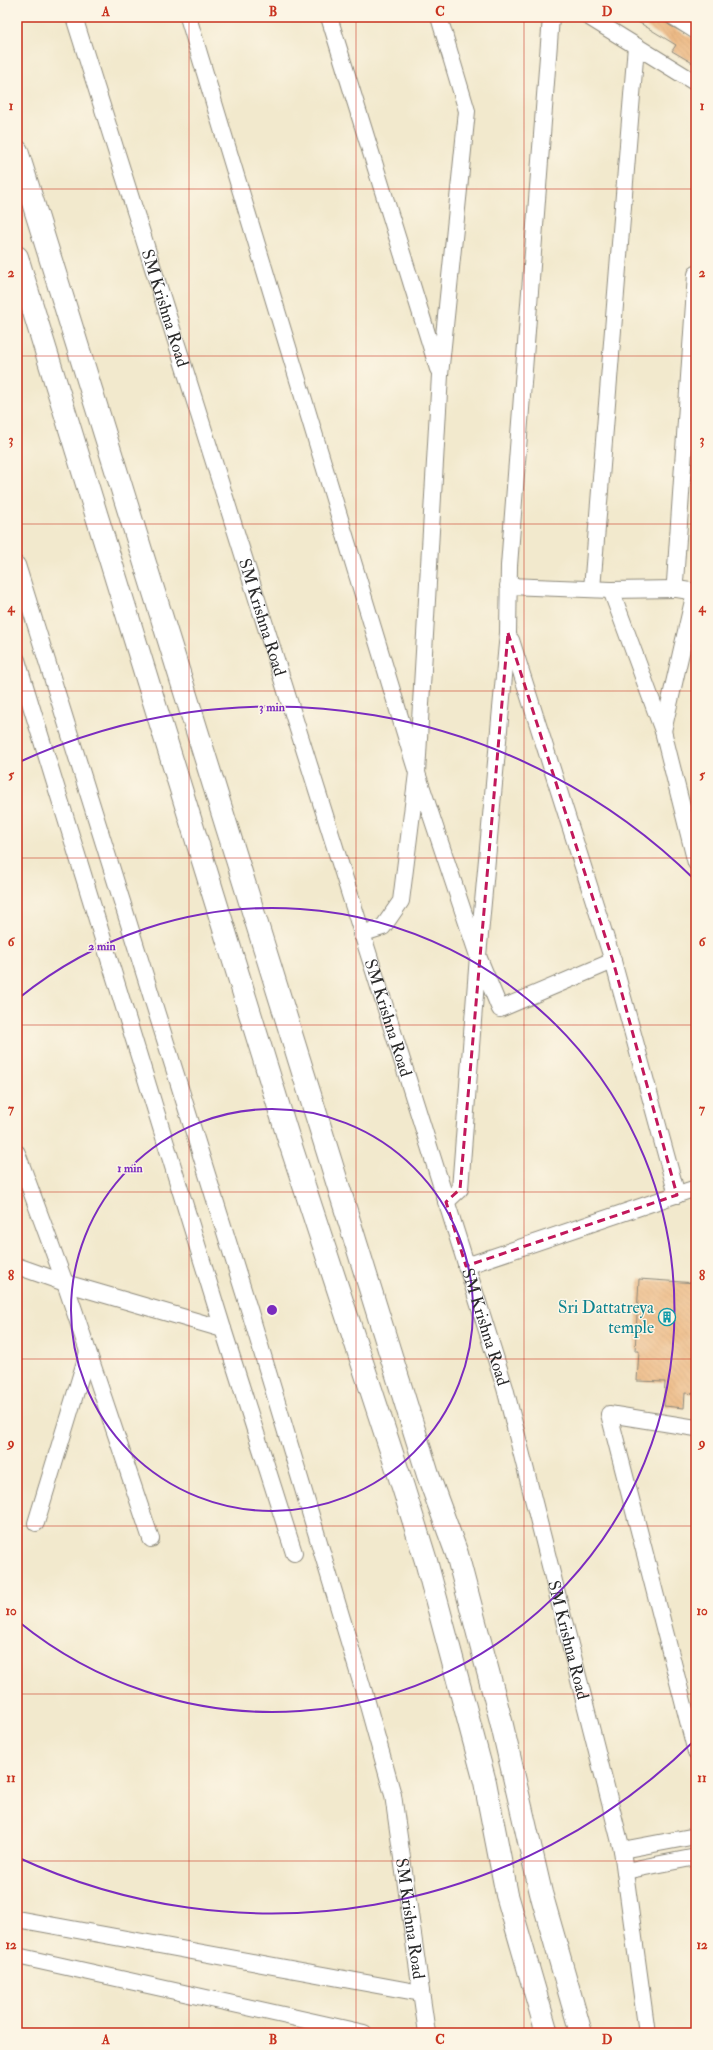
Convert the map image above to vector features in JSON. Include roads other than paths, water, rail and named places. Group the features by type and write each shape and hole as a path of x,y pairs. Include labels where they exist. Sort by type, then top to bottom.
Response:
{"highway":[{"path":"17,151 428,1475 457,1554 525,1822 541,1893 581,2033"},
{"path":"17,257 287,1132 426,1561 485,1782 508,1894 547,2033"}],"street":[{"name":"SM Krishna Road","path":"74,17 361,934 505,1388 622,1850 647,2033"},
{"path":"188,17 417,773 478,956 500,1008 613,961"},
{"path":"329,17 440,375"},
{"path":"361,934 383,927 401,901 417,773 440,375 467,111 439,17"},
{"path":"446,1202 460,1189 478,956 508,632 508,586 551,17"},
{"path":"589,17 696,83"},
{"path":"674,17 696,31"},
{"path":"592,589 636,46"},
{"path":"677,589 675,582 696,274"},
{"name":"SM Krishna Road","path":"17,565 249,1309 333,1594 367,1702 393,1795 427,2033"},
{"path":"508,586 611,590 677,589 695,592 663,731"},
{"path":"611,590 663,731 696,863"},
{"path":"508,632 613,961 677,1195"},
{"path":"17,660 223,1329 294,1553"},
{"path":"17,1153 65,1283 151,1539"},
{"path":"466,1266 696,1188"},
{"path":"17,1266 65,1283 223,1329"},
{"path":"36,1524 88,1352"},
{"path":"696,1428 609,1414 696,1752"},
{"path":"622,1850 696,1836"},
{"path":"625,1871 696,1857"},
{"path":"17,1919 421,1993"},
{"path":"17,1956 314,2027 364,2033"}],"place":[{"name":"Sri Dattatreya temple","path":"667,1317"}]}
